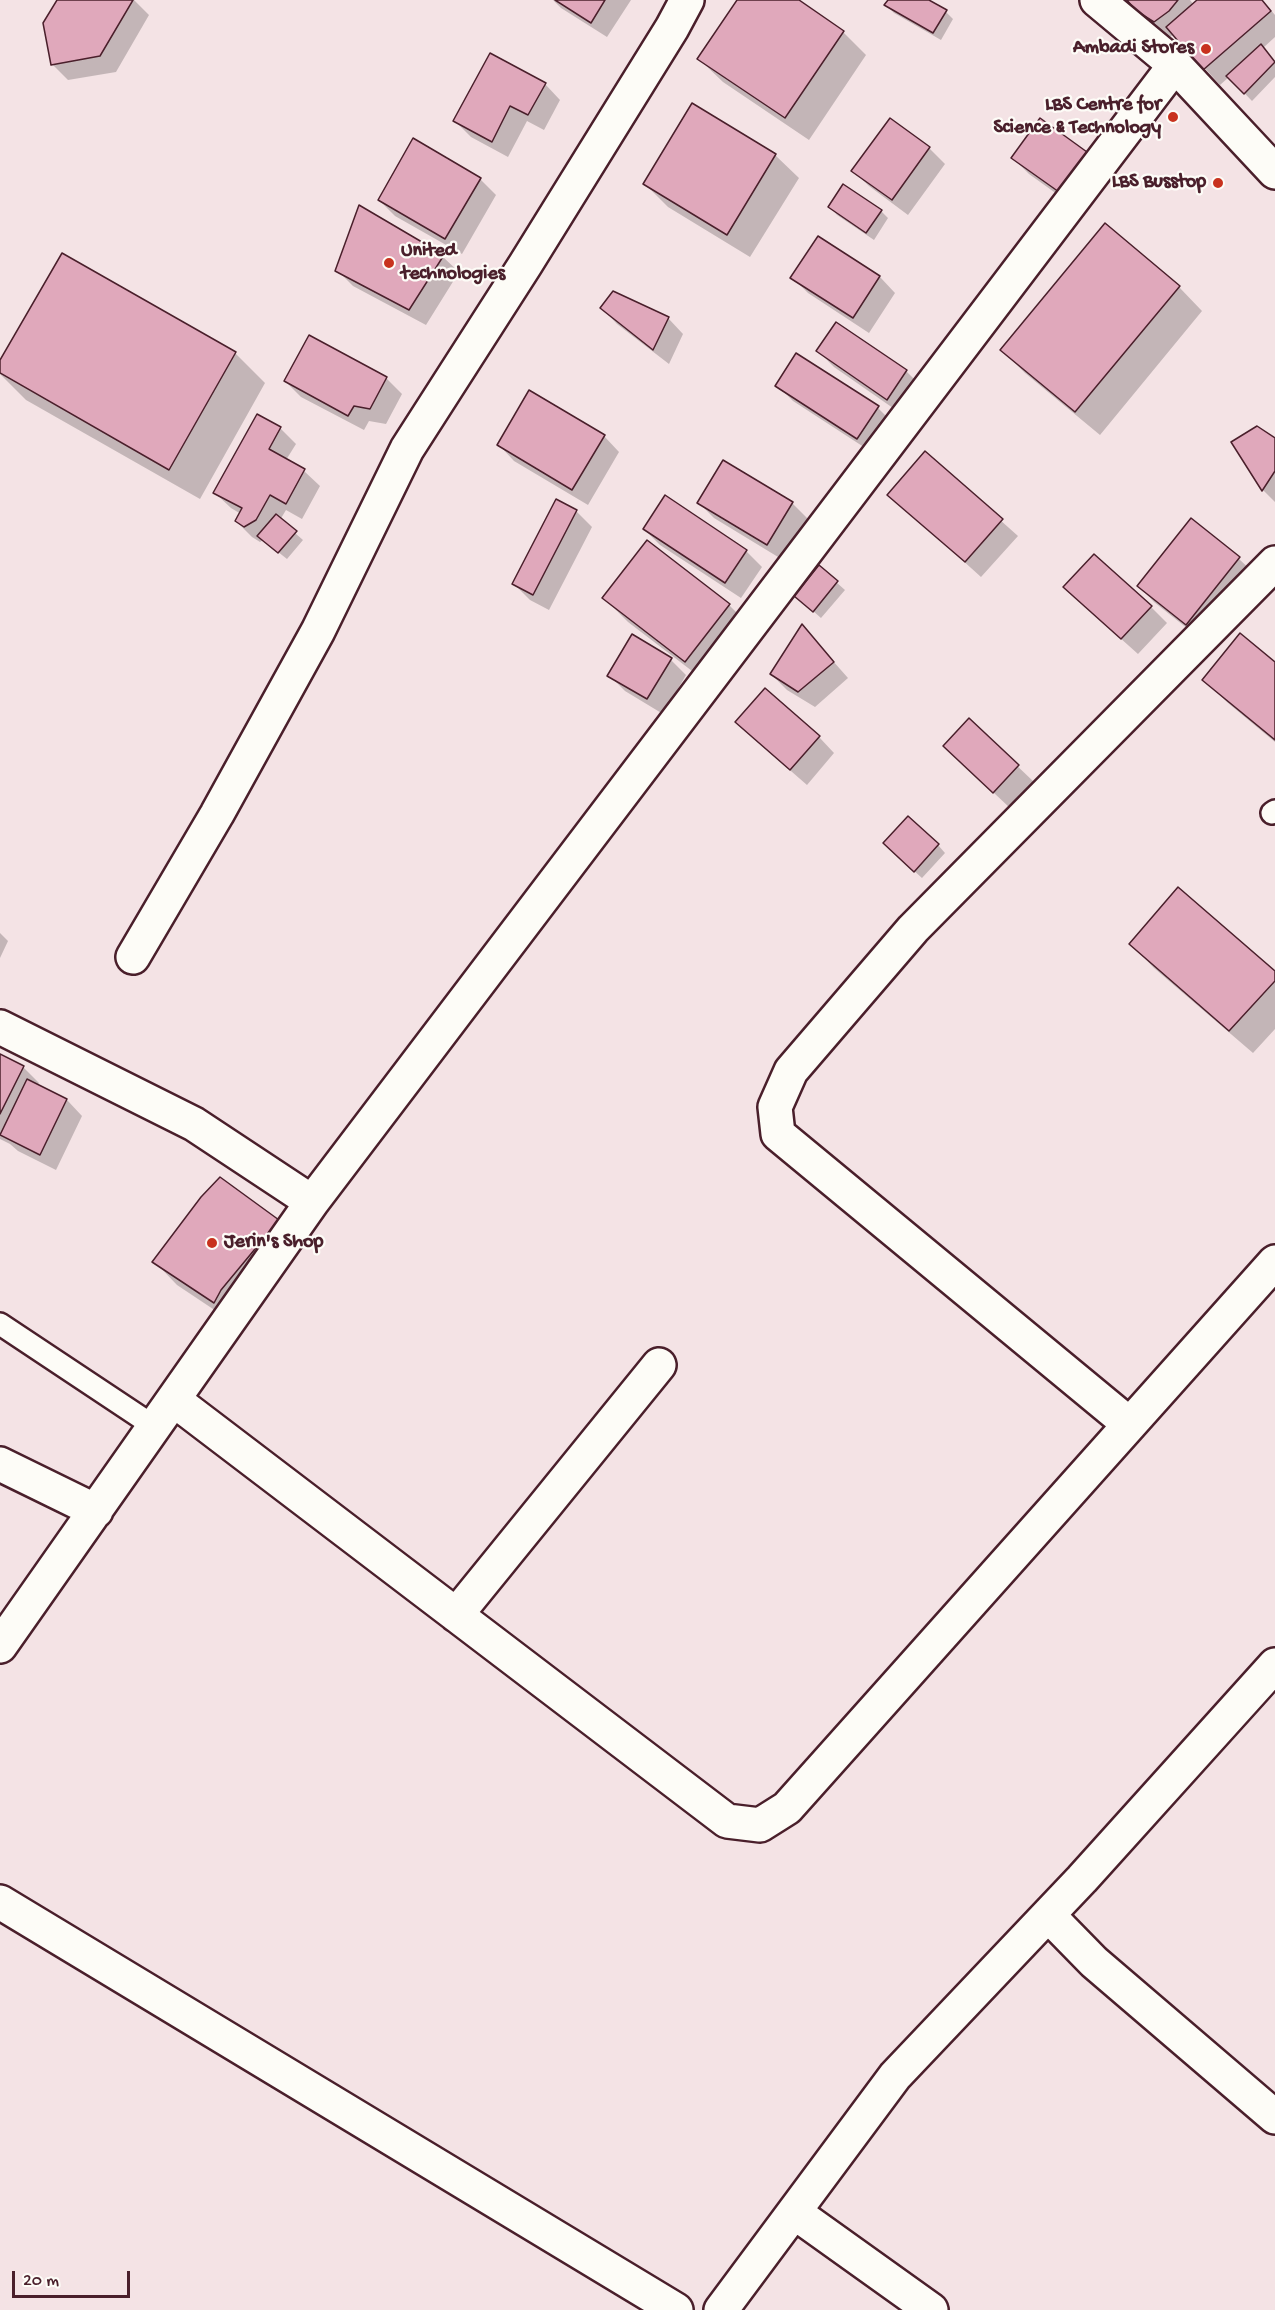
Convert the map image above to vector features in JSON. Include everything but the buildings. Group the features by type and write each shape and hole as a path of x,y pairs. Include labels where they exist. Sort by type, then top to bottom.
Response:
{"street":[{"path":"133,957 217,814 318,631 407,448 531,255 666,38 687,0"},
{"path":"1097,0 1175,65 1275,172"},
{"path":"0,1646 312,1202 1175,65"},
{"path":"1129,1424 778,1134 775,1107 791,1071 914,929 1275,563"},
{"path":"0,1027 194,1124 312,1202"},
{"path":"174,1400 727,1821 760,1826 787,1808 1275,1262"},
{"path":"456,1615 659,1365"},
{"path":"0,1464 96,1511"},
{"path":"721,2310 894,2076 1048,1915 1275,1665"},
{"path":"0,1902 676,2310"},
{"path":"1048,1915 1094,1962 1275,2117"},
{"path":"794,2212 931,2310"}],"lane":[{"path":"0,1324 155,1427"}],"place":[{"name":"Ambadi Stores","path":"1206,49"},
{"name":"LBS Centre for Science & Technology","path":"1173,117"},
{"name":"LBS Busstop","path":"1218,183"},
{"name":"United technologies","path":"389,263"},
{"name":"Jerin's Shop","path":"212,1243"}]}
